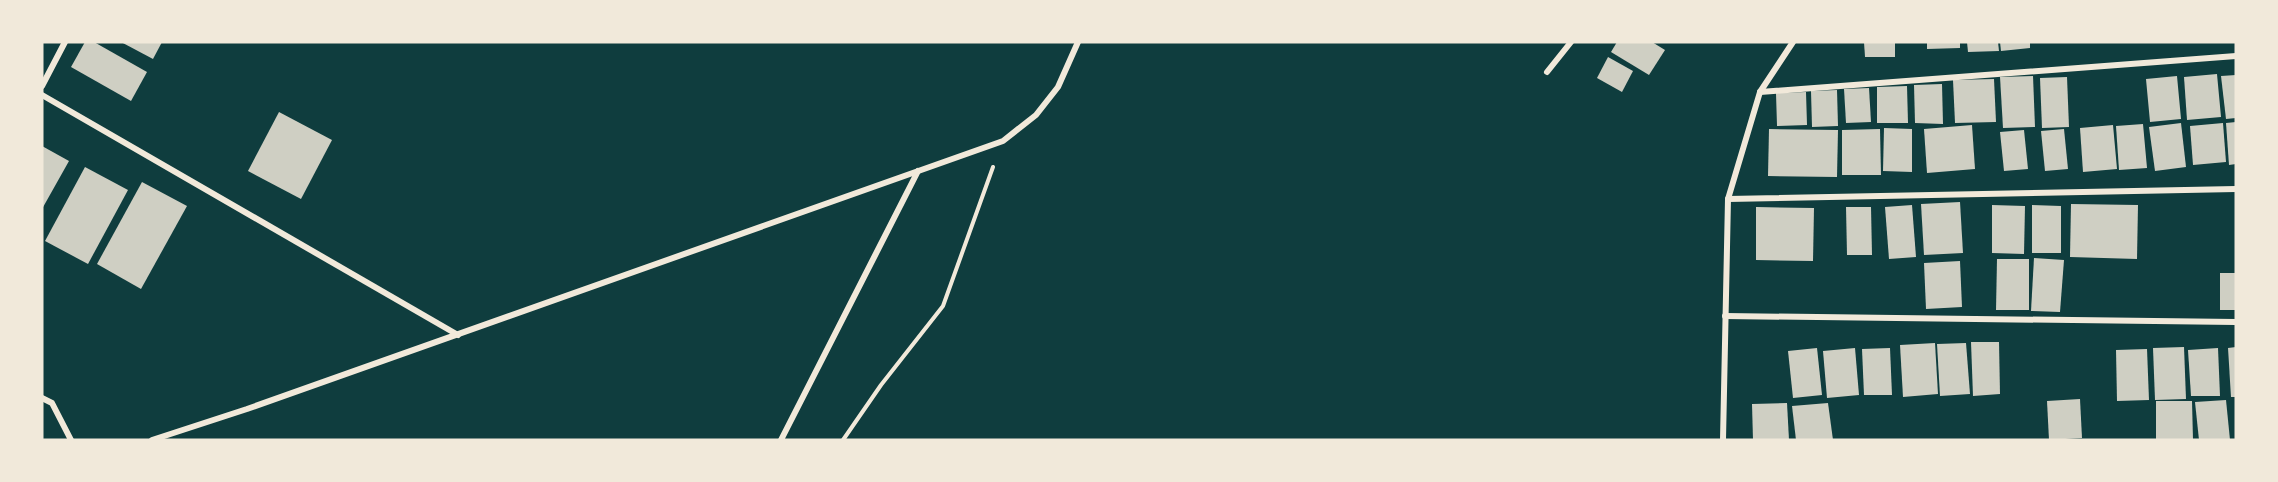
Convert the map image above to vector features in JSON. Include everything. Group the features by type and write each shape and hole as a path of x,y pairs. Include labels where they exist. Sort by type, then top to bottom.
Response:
{"street":[{"path":"42,86 65,42"},
{"path":"152,440 458,335 1003,141 1036,115 1058,87 1078,42"},
{"path":"1547,72 1571,42"},
{"path":"1723,440 1728,200 1760,92 1793,42"},
{"path":"1760,92 2236,56"},
{"path":"42,95 458,335"},
{"path":"781,440 918,171"},
{"path":"1728,200 2236,189"},
{"path":"1725,316 2236,322"},
{"path":"42,398 52,403 71,440"}],"path":[{"path":"843,440 881,385 943,306 1003,141"}],"building":[{"path":"85,42 94,42 147,72 131,101 71,67"},
{"path":"121,42 162,42 153,59"},
{"path":"1617,42 1652,42 1665,50 1649,75 1611,52"},
{"path":"1864,42 1895,42 1895,57 1865,57"},
{"path":"1927,42 1960,42 1960,48 1927,49"},
{"path":"1967,42 1998,42 1999,51 1968,52"},
{"path":"2000,42 2030,42 2030,48 2001,51"},
{"path":"1608,57 1633,71 1622,92 1597,78"},
{"path":"2217,74 2221,117 2187,120 2184,77"},
{"path":"2236,75 2236,118 2226,119 2221,76"},
{"path":"2033,76 2035,127 2003,128 2000,77"},
{"path":"2177,76 2181,119 2150,122 2146,79"},
{"path":"2067,77 2069,127 2042,128 2040,78"},
{"path":"1994,79 1996,122 1955,123 1953,80"},
{"path":"1942,84 1943,124 1915,123 1914,85"},
{"path":"1907,86 1908,123 1877,123 1877,87"},
{"path":"1869,88 1871,122 1846,123 1844,89"},
{"path":"1837,90 1838,126 1812,127 1811,91"},
{"path":"1806,92 1807,125 1777,126 1776,93"},
{"path":"279,112 332,140 301,199 248,171"},
{"path":"2236,122 2236,164 2229,165 2226,123"},
{"path":"2181,123 2186,167 2155,171 2149,127"},
{"path":"2223,123 2226,162 2193,165 2190,126"},
{"path":"2143,124 2147,168 2119,170 2116,126"},
{"path":"1972,125 1975,169 1927,173 1924,129"},
{"path":"2113,125 2117,169 2083,172 2080,128"},
{"path":"1884,128 1912,129 1912,172 1883,171"},
{"path":"1769,129 1838,130 1837,177 1768,176"},
{"path":"1880,129 1881,175 1842,175 1842,130"},
{"path":"2064,129 2068,169 2045,171 2041,131"},
{"path":"2024,130 2028,169 2004,171 2000,132"},
{"path":"42,146 69,161 42,209"},
{"path":"85,167 128,190 88,264 45,241"},
{"path":"142,182 187,206 141,289 97,264"},
{"path":"1960,202 1963,253 1924,255 1921,204"},
{"path":"2071,204 2138,205 2137,259 2070,257"},
{"path":"1912,205 1916,257 1889,259 1885,207"},
{"path":"1992,205 2025,206 2024,254 1992,253"},
{"path":"2032,205 2061,206 2061,253 2032,253"},
{"path":"1756,207 1814,208 1813,261 1756,260"},
{"path":"1846,207 1871,207 1872,255 1847,255"},
{"path":"2034,258 2064,260 2060,312 2031,311"},
{"path":"1997,259 2029,259 2029,310 1996,310"},
{"path":"1960,261 1962,307 1926,309 1924,263"},
{"path":"2220,273 2236,273 2236,310 2220,310"},
{"path":"1971,342 1999,342 2000,394 1973,396"},
{"path":"1935,343 1938,394 1903,397 1900,345"},
{"path":"1966,343 1970,394 1940,396 1937,344"},
{"path":"2184,347 2186,399 2155,400 2153,348"},
{"path":"2236,347 2236,397 2231,397 2228,348"},
{"path":"1817,348 1822,395 1793,398 1788,351"},
{"path":"1855,348 1859,395 1827,398 1823,351"},
{"path":"1890,348 1892,395 1864,395 1862,349"},
{"path":"2218,348 2220,396 2191,396 2188,350"},
{"path":"2147,349 2149,400 2117,401 2116,350"},
{"path":"2080,399 2082,438 2049,440 2047,401"},
{"path":"2226,400 2230,440 2199,440 2195,402"},
{"path":"2156,401 2192,401 2193,440 2156,440"},
{"path":"1787,403 1789,440 1753,440 1752,404"},
{"path":"1828,403 1833,440 1796,440 1792,406"}]}
